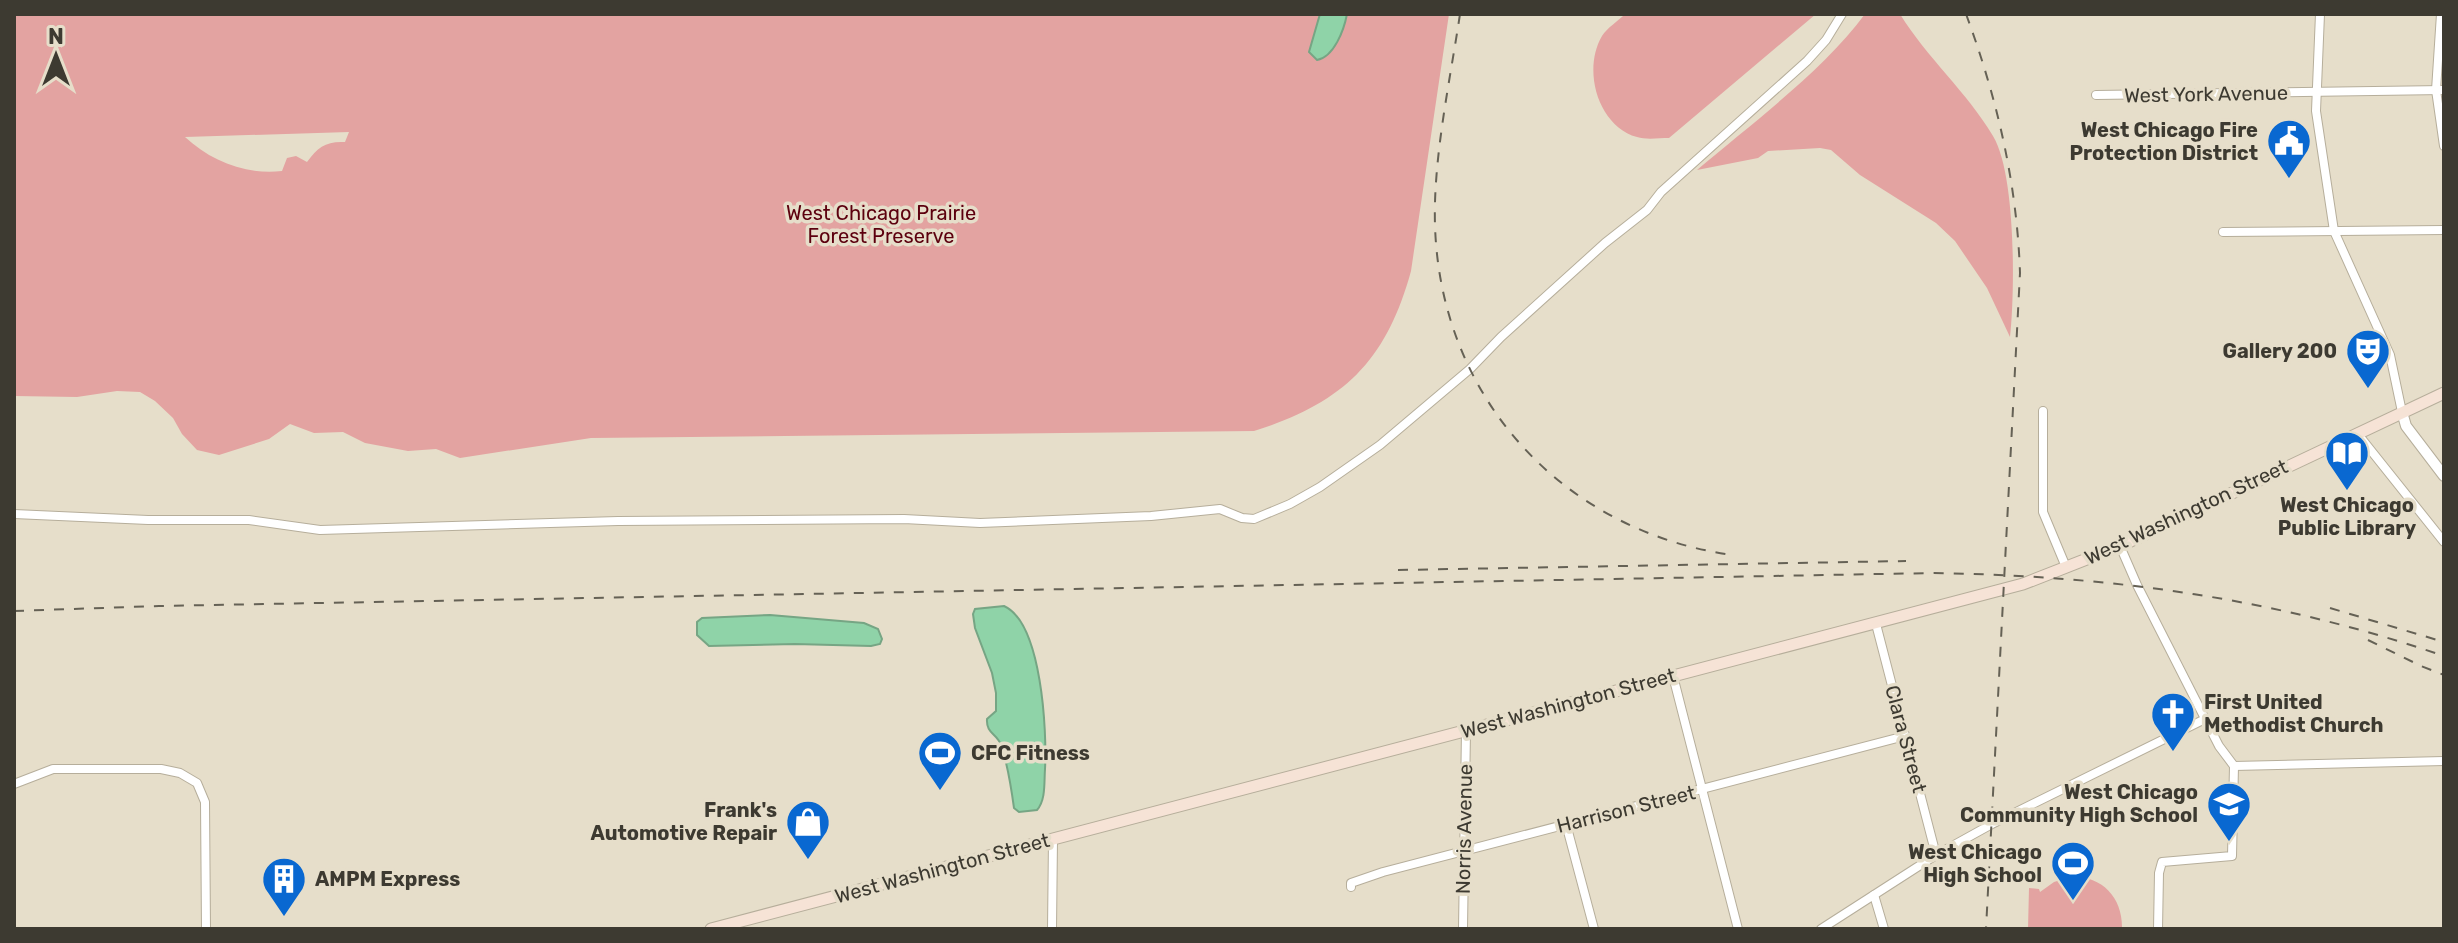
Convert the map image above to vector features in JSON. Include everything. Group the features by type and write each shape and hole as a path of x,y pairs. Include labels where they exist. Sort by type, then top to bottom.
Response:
{"main road":[{"name":"West Washington Street","path":"711,929 2023,584 2120,546 2444,393"}],"street":[{"path":"14,514 148,520 249,520 320,530 618,521 904,519 980,523 1151,516 1220,509 1242,518 1254,519 1320,487 1405,425 1605,243 1647,210 1661,192 1807,61 1826,40 1842,14"},
{"path":"2320,14 2316,111 2334,231 2390,355 2406,426 2444,476"},
{"path":"2441,14 2440,90 2444,146"},
{"name":"West York Avenue","path":"2096,95 2440,90"},
{"path":"2223,232 2444,230"},
{"path":"2043,411 2043,512 2066,567"},
{"path":"2357,433 2444,542"},
{"path":"2120,546 2220,748 2234,766 2232,856 2162,862 2158,929"},
{"name":"Clara Street","path":"1876,624 1936,855"},
{"path":"1673,676 1738,929"},
{"path":"1821,929 1936,855 1992,824 2205,719"},
{"name":"Norris Avenue","path":"1463,929 1466,730"},
{"name":"Harrison Street","path":"1351,887 1351,883 1383,872 1905,736"},
{"path":"2234,766 2444,761"},
{"path":"14,784 53,769 161,769 180,773 197,783 205,802 206,929"},
{"path":"1566,824 1594,929"},
{"path":"1052,929 1053,839"},
{"path":"1874,895 1884,929"}],"green space":[{"name":"West Chicago Prairie Forest Preserve","path":"14,14 1449,14 1411,271 1401,303 1374,354 1356,375 1313,407 1254,431 591,438 460,458 436,449 408,451 365,443 343,432 314,433 290,424 269,439 219,455 197,450 173,418 140,392 117,391 77,397 14,396","holes":["349,132 345,142 323,146 307,162 296,156 287,158 282,171 268,172 242,168 217,159 185,137"]},
{"path":"1625,14 1816,14 1669,138 1648,139 1623,131 1612,121 1597,95 1594,80 1596,50 1602,36"},
{"path":"1865,14 1900,14 1993,136 2001,154 2010,204 2013,292 2010,337 1987,288 1955,241 1936,223 1860,175 1831,150 1768,151 1758,158 1697,170 1807,76"},
{"name":"West Chicago High School","path":"2070,877 2091,880 2108,890 2119,907 2122,929 2028,929 2029,888 2039,889 2040,892 2054,882"}],"shaded area":[{"path":"1320,14 1347,14 1341,35 1333,48 1317,60 1309,52"},
{"path":"1004,606 1017,616 1027,633 1040,680 1045,752 1043,796 1037,810 1019,812 1014,808 1003,753 987,724 987,719 996,711 996,693 973,614 975,609"},
{"path":"770,615 864,623 878,629 882,639 880,644 871,646 709,646 697,635 697,622 702,618"}],"railway":[{"path":"1460,14 1439,146 1435,225 1442,288 1460,346 1486,399 1522,446 1565,485 1615,518 1671,541 1732,555"},
{"path":"1966,14 2004,141 2015,206 2020,273 1986,929"},
{"path":"1398,570 1906,561"},
{"path":"14,611 1934,573 2065,579 2192,594 2318,619 2444,656"},
{"path":"2330,608 2444,642"},
{"path":"2368,640 2444,675"}],"place":[{"name":"West Chicago Fire Protection District","path":"2289,180"},
{"name":"Gallery 200","path":"2368,390"},
{"name":"West Chicago Public Library","path":"2347,492"},
{"name":"First United Methodist Church","path":"2173,753"},
{"name":"CFC Fitness","path":"940,792"},
{"name":"West Chicago Community High School","path":"2229,843"},
{"name":"Frank's Automotive Repair","path":"808,861"},
{"name":"West Chicago High School","path":"2073,902"},
{"name":"AMPM Express","path":"284,918"}]}
